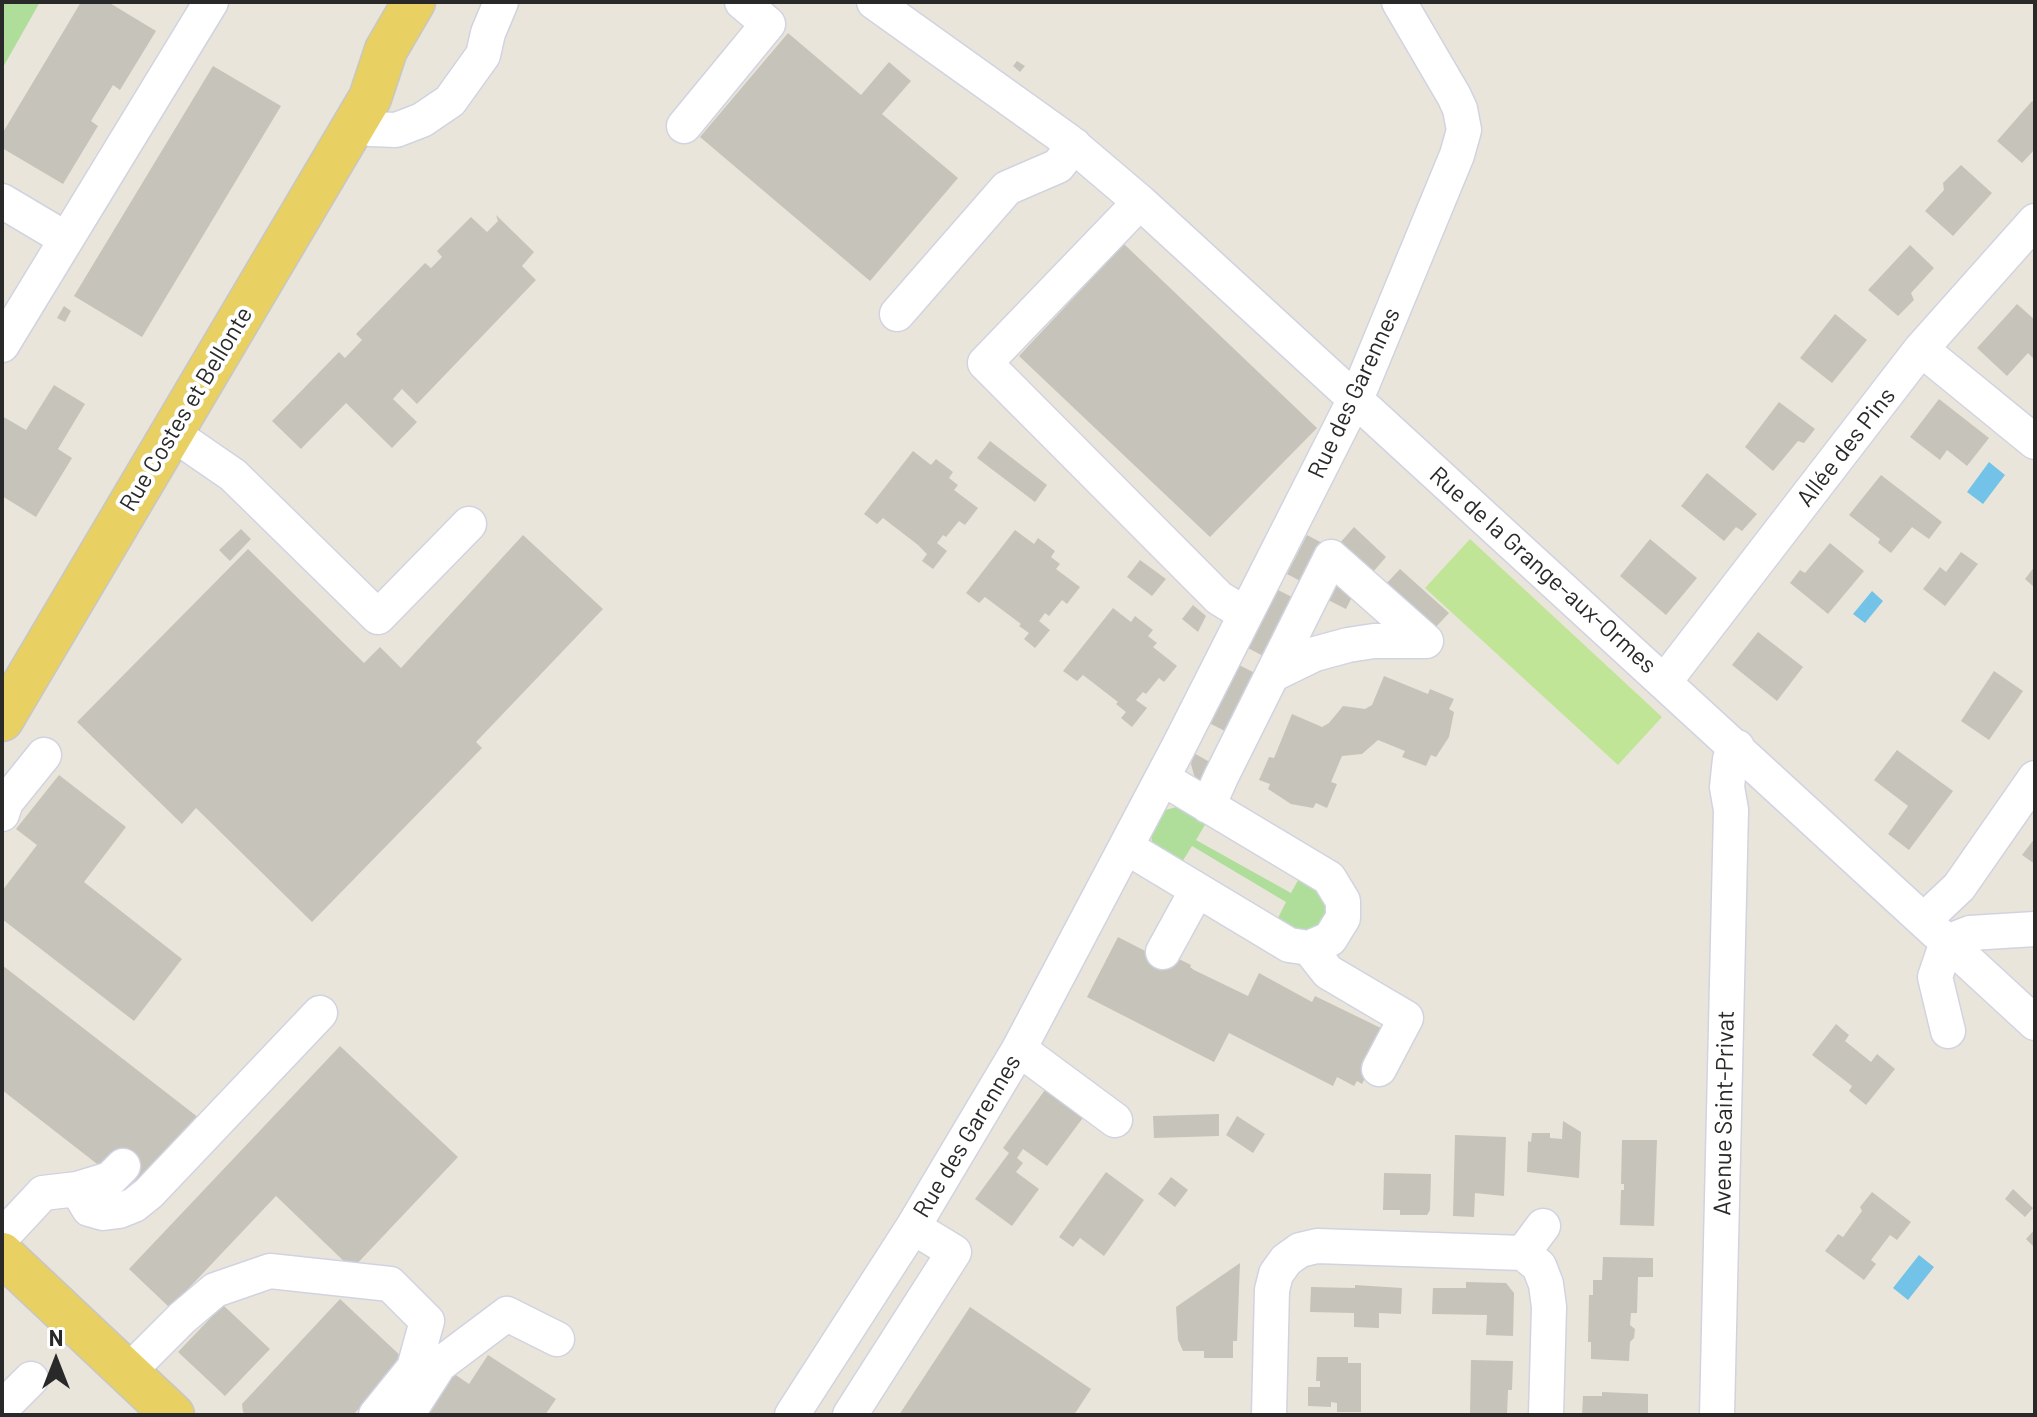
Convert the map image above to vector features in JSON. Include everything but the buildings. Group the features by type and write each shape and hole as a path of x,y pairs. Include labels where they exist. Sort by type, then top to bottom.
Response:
{"main road":[{"name":"Rue Costes et Bellonte","path":"2,720 363,109 386,50 414,2"},
{"name":"Rue Costes et Bellonte","path":"363,109 407,60 442,2"},
{"path":"5,1258 173,1415"}],"street":[{"path":"2,345 211,2"},
{"path":"428,2 363,109 370,129 396,130 422,120 450,101 483,55 501,2"},
{"path":"684,126 768,24 742,2"},
{"name":"Rue de la Grange-aux-Ormes","path":"874,2 1071,142"},
{"name":"Rue de la Grange-aux-Ormes","path":"916,2 982,58 1665,681 2035,1023"},
{"name":"Rue des Garennes","path":"792,1415 913,1227 1019,1049 1340,432 1457,155 1464,130 1454,96 1399,2"},
{"path":"897,314 1007,188 1058,166 1071,142"},
{"path":"2,201 66,239"},
{"path":"1140,202 985,363 1219,598 1245,614"},
{"name":"Allée des Pins","path":"1665,681 1921,349 2035,221"},
{"path":"1921,349 2035,442"},
{"path":"172,433 233,475 378,617 469,524"},
{"path":"1208,806 1272,675"},
{"name":"Avenue Saint-Privat","path":"1717,1415 1731,810 1727,787 1730,759 1737,747"},
{"path":"3,805 44,755"},
{"path":"1731,810 1762,770"},
{"path":"1126,847 1289,945 1309,948 1330,939 1343,918 1343,901 1329,878 1162,778"},
{"path":"1948,1031 1935,977 1936,931 1959,887 2035,778"},
{"path":"1163,952 1197,890"},
{"path":"1936,931 1970,933 2035,929"},
{"path":"1309,948 1328,972 1406,1018 1379,1069"},
{"path":"77,1189 89,1209 103,1213 134,1205 149,1193 320,1013"},
{"path":"1019,1049 1115,1120"},
{"path":"5,1258 43,1193 77,1189 110,1179 123,1166"},
{"path":"850,1415 954,1252 913,1227"},
{"path":"1269,1415 1272,1290 1276,1274 1286,1260 1300,1250 1317,1246 1533,1240 1546,1284 1549,1307 1546,1415"},
{"path":"128,1372 215,1290 270,1271 390,1284 427,1321 414,1368 376,1415"},
{"path":"407,1415 439,1365 507,1314 557,1339"},
{"path":"2,1408 31,1379"}],"green space":[{"path":"2,2 40,2 2,69"},
{"path":"1470,539 1662,717 1618,765 1425,588"},
{"path":"1180,806 1209,818 1196,840 1291,893 1302,873 1331,904 1317,932 1308,936 1276,922 1286,902 1192,846 1179,867 1156,851 1151,833 1162,811"}],"water":[{"path":"1989,462 2005,475 1983,504 1967,492"},
{"path":"1872,591 1883,601 1865,623 1853,614"},
{"path":"1919,1255 1934,1267 1908,1300 1893,1288"}]}
